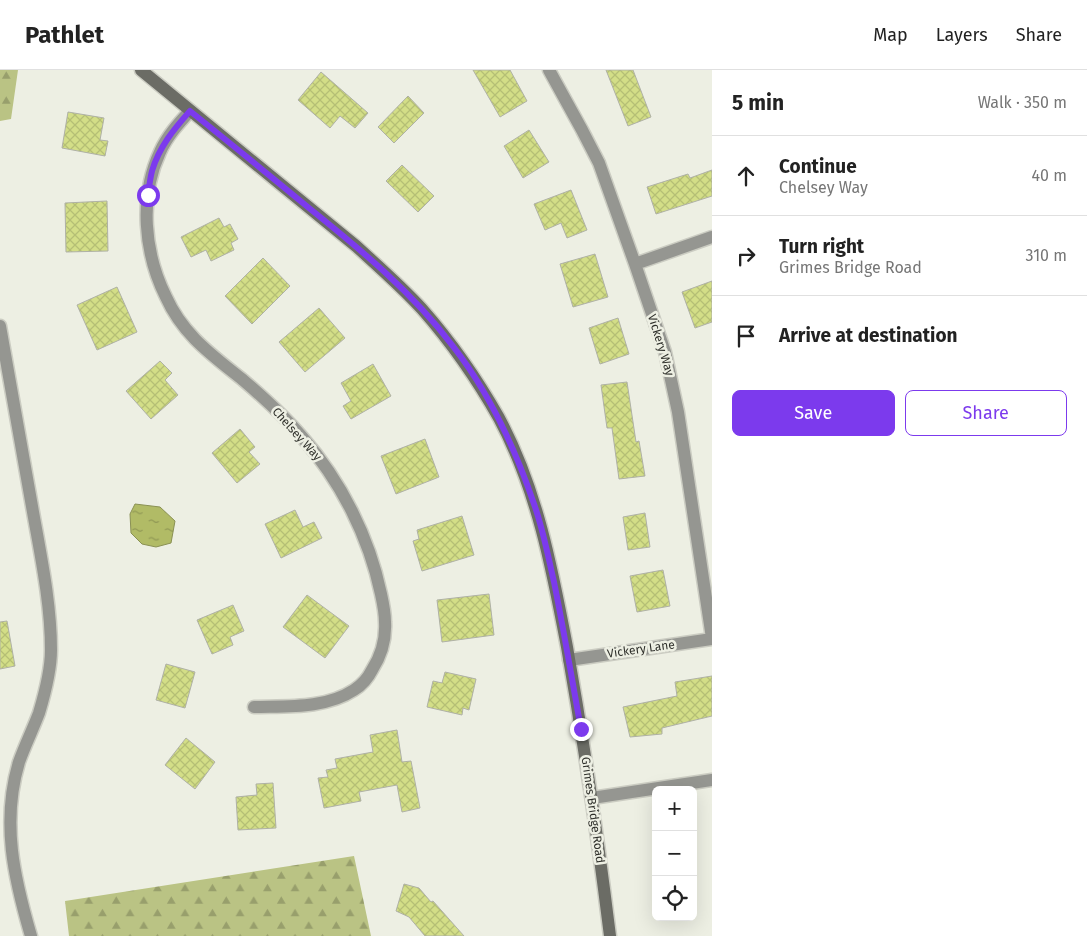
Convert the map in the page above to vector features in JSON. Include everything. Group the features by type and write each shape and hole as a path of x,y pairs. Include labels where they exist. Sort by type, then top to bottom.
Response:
{"street":[{"name":"Grimes Bridge Road","path":"141,70 363,252 422,308 452,345 477,381 499,419 535,506 548,554 569,660 592,798 610,936"},
{"name":"Vickery Way","path":"549,70 599,163 636,264 665,352 678,412 712,638"},
{"name":"Chelsey Way","path":"190,111 160,150 152,171 148,195 147,220 149,246 155,271 166,298 180,322 198,343 263,398 302,436 319,457 346,500 362,535 377,576 386,622 384,642 379,660 368,678 356,690 341,698 325,703 254,707"},
{"path":"636,264 712,237"},
{"path":"0,326 43,569 50,629 51,652 49,674 39,713 20,761 14,785 11,810 12,859 31,936"},
{"name":"Vickery Lane","path":"569,660 712,638"},
{"path":"592,798 712,780"}],"green space":[{"path":"0,70 18,70 11,119 0,121"},
{"path":"354,856 371,936 69,936 65,901"}],"water":[{"path":"135,504 160,507 175,521 171,543 156,547 142,544 131,533 130,514"}],"building":[{"path":"473,70 510,70 527,101 500,117"},
{"path":"606,70 633,70 651,117 628,126"},
{"path":"321,72 368,113 355,128 340,116 330,128 298,100"},
{"path":"408,96 424,113 394,143 378,127"},
{"path":"68,112 104,118 100,140 108,141 105,156 62,148"},
{"path":"529,130 549,162 523,178 504,146"},
{"path":"402,165 434,196 418,212 386,181"},
{"path":"712,170 712,196 656,214 647,187 688,174 690,178"},
{"path":"571,190 587,230 567,238 561,223 545,230 534,204"},
{"path":"107,201 108,251 66,252 65,203"},
{"path":"219,218 224,227 230,224 238,239 231,243 234,250 211,261 206,250 191,257 181,237"},
{"path":"595,254 608,297 573,307 560,264"},
{"path":"263,258 290,286 252,324 225,296"},
{"path":"712,281 712,322 695,328 682,292"},
{"path":"117,287 137,332 97,350 77,305"},
{"path":"319,308 345,338 305,372 279,342"},
{"path":"618,318 629,354 600,364 589,328"},
{"path":"160,361 172,373 165,380 178,395 151,419 126,391"},
{"path":"373,364 391,396 351,419 343,406 351,401 341,383"},
{"path":"627,382 636,442 639,441 645,476 619,479 612,428 607,428 601,385"},
{"path":"240,429 255,447 249,452 260,464 237,483 212,453"},
{"path":"425,439 439,477 396,494 381,456"},
{"path":"295,510 303,527 314,522 322,538 281,558 265,524"},
{"path":"645,513 650,547 628,550 623,517"},
{"path":"462,516 474,555 422,571 413,541 419,539 417,530"},
{"path":"663,570 670,606 637,612 630,576"},
{"path":"489,594 494,635 442,642 437,600"},
{"path":"307,595 349,626 325,658 283,627"},
{"path":"233,605 244,631 230,637 233,645 212,654 197,620"},
{"path":"7,621 15,666 0,669 0,622"},
{"path":"166,664 195,672 185,708 156,700"},
{"path":"445,672 476,679 469,710 463,708 462,715 427,707 433,681 442,683"},
{"path":"712,676 712,716 662,728 662,734 630,737 623,707 677,696 675,682"},
{"path":"397,730 402,762 411,761 420,808 402,812 397,785 359,792 361,801 324,808 318,778 328,777 326,770 337,768 335,759 373,752 370,735"},
{"path":"186,738 215,762 195,789 165,765"},
{"path":"273,783 276,828 238,830 236,797 257,795 256,784"},
{"path":"404,884 419,888 464,936 425,936 409,917 396,911"}],"route":[{"path":"148,195 152,171 160,150 190,111 356,246 422,308 452,345 477,381 499,419 535,506 548,554 559,607 581,729"}]}
